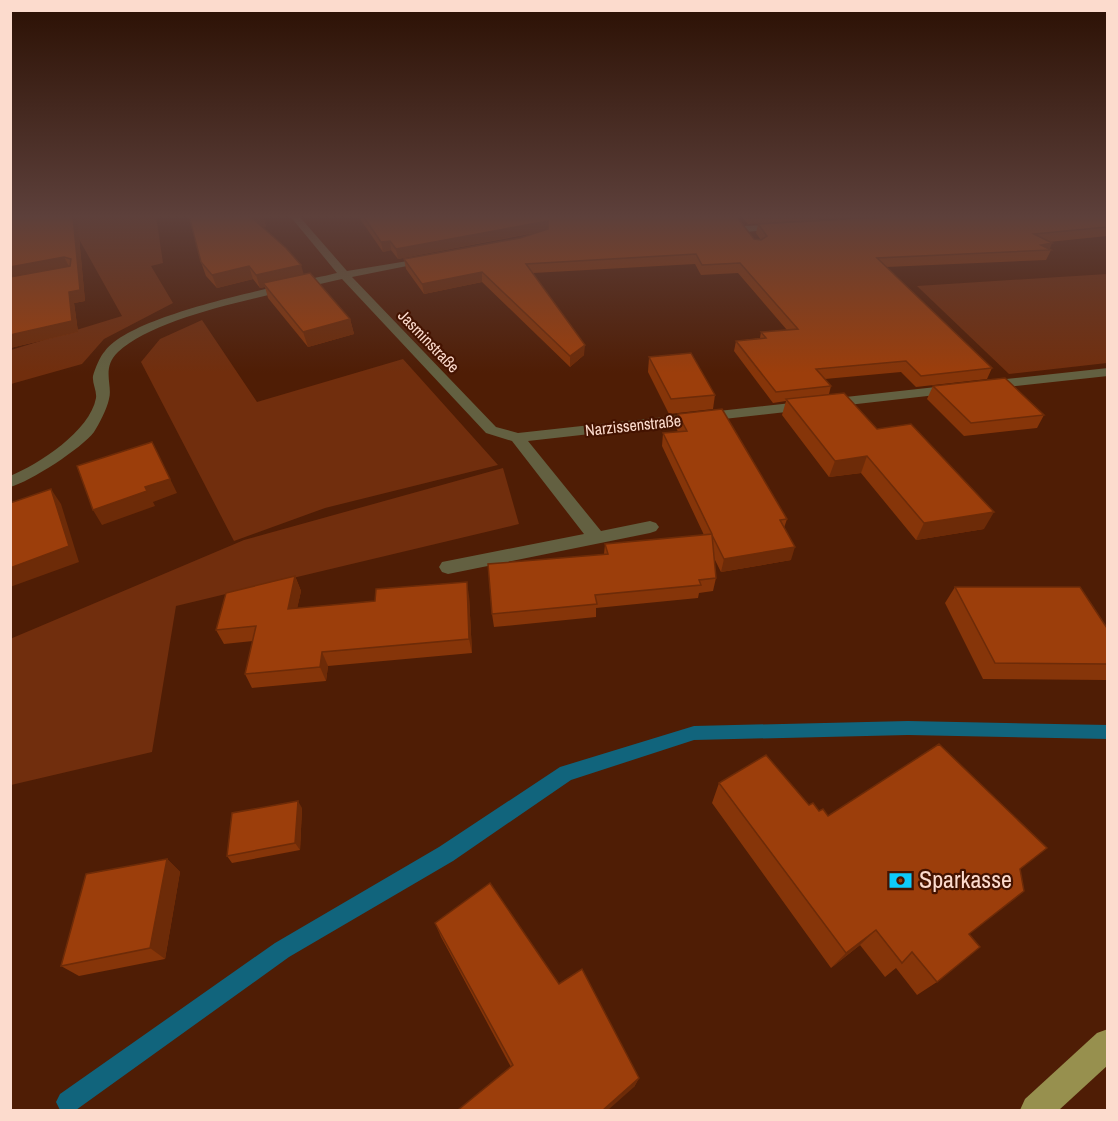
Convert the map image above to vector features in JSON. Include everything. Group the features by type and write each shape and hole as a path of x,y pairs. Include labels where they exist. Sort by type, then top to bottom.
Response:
{"main road":[{"path":"1036,1110 1107,1044"}],"street":[{"name":"Jasminstraße","path":"338,268 491,430"},
{"path":"10,482 33,472 87,431 103,398 100,376 110,352 132,336 156,324 208,308 378,268"},
{"name":"Narzissenstraße","path":"491,430 517,438 1107,372"},
{"path":"517,438 596,537"},
{"path":"448,567 650,527"}],"shaded area":[{"path":"95,268 152,268 173,303 104,339 82,364 11,384 11,350 122,316"},
{"path":"1107,274 1107,363 1009,374 917,286"},
{"path":"202,320 257,402 403,359 498,465 325,508 234,541 141,362 160,339"},
{"path":"503,468 519,524 176,606 152,752 11,785 10,639 244,540"}],"building":[{"path":"57,268 78,268 80,290 69,292 72,321 10,335 10,277"},
{"path":"206,268 239,268 212,275"},
{"path":"251,268 286,268 256,275"},
{"path":"411,268 529,268 585,345 570,356 482,272 422,284"},
{"path":"745,268 888,268 992,368 921,376 906,361 816,369 831,386 776,392 736,341 766,338 761,332 798,329"},
{"path":"310,273 350,319 303,332 263,283"},
{"path":"691,353 715,395 671,399 649,357"},
{"path":"1005,378 1044,415 971,423 933,386"},
{"path":"844,393 877,429 911,424 994,512 924,523 867,456 835,461 786,399"},
{"path":"722,409 787,519 780,520 795,547 724,559 712,535 716,578 699,580 701,585 595,595 597,604 492,614 488,564 608,554 605,544 712,534 663,433 687,431 678,414"},
{"path":"152,442 170,479 145,487 147,491 93,510 77,466"},
{"path":"51,489 69,546 10,568 10,503"},
{"path":"295,576 288,609 375,601 376,589 467,582 469,639 322,652 320,667 245,674 256,626 216,630 226,593"},
{"path":"955,587 1080,587 1107,628 1107,664 995,663"},
{"path":"939,744 1047,848 1020,869 1024,891 969,934 980,947 937,982 912,952 902,963 876,930 846,953 719,783 766,755 809,805 813,803 819,811 823,809 828,816"},
{"path":"298,801 295,843 227,856 232,813"},
{"path":"167,859 150,948 61,966 86,874"},
{"path":"490,883 559,984 582,969 639,1078 603,1110 458,1110 513,1065 435,923"}],"waterway":[{"path":"68,1102 282,950 446,854 566,773 694,733 908,728 1108,732"}],"place":[{"name":"Sparkasse","path":"901,880"}]}
